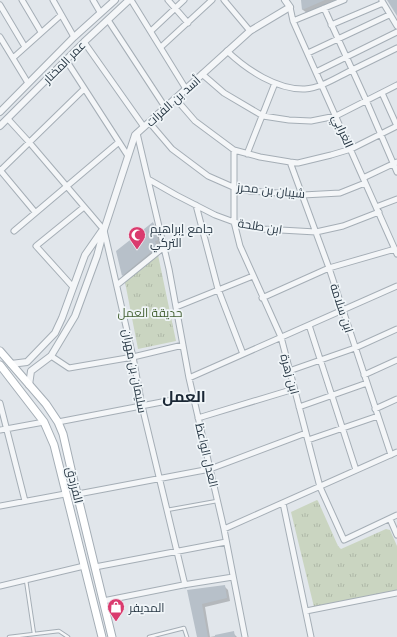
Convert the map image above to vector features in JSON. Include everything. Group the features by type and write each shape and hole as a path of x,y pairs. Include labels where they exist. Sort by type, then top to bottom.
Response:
{"main road":[{"name":"الفرزدق","path":"0,351 46,404 58,422 63,434 112,637"},
{"name":"الفرزدق","path":"1,369 32,404 44,422 54,445 102,637"}],"street":[{"path":"53,0 74,37"},
{"path":"93,0 100,12"},
{"name":"عمر المختار","path":"0,112 74,37 114,0"},
{"path":"130,0 151,31 186,89"},
{"name":"عمر المختار","path":"0,126 84,42 130,0"},
{"path":"168,0 188,23"},
{"path":"151,31 184,0"},
{"path":"161,47 212,0"},
{"path":"224,0 250,31"},
{"name":"الغرابي","path":"285,0 290,7"},
{"name":"الغرابي","path":"289,0 293,21 364,180 394,242 396,251"},
{"path":"293,21 344,0"},
{"path":"24,1 41,32"},
{"path":"331,25 382,2 397,26"},
{"path":"0,5 25,47"},
{"name":"أسد بن الفرات","path":"29,385 31,371 51,356 75,316 97,256 135,135 250,31 290,7"},
{"path":"324,8 345,57 395,163 397,172"},
{"path":"308,53 389,14"},
{"path":"13,58 61,15"},
{"path":"108,20 165,107"},
{"path":"316,72 397,32"},
{"path":"0,37 28,83"},
{"path":"84,42 144,127"},
{"path":"227,51 236,60 252,71 275,83 306,89 322,85 397,48"},
{"path":"66,60 128,156"},
{"path":"202,74 224,93 262,116 288,120 311,121 336,116 397,85"},
{"path":"247,154 275,83"},
{"path":"35,212 0,171 84,89"},
{"path":"175,98 195,121 234,150 247,154 298,163 351,149 397,126 382,93"},
{"name":"سليمان بن مهران","path":"8,118 104,230 133,357 142,406 185,584"},
{"name":"شيبان بن محرز","path":"149,122 172,149 208,176 234,187 250,191 302,195 340,193 395,163"},
{"name":"العدل الواعظ","path":"137,133 169,269 189,378 224,529 245,637"},
{"path":"14,231 66,185 119,142"},
{"name":"ابن زهرة","path":"234,150 234,222 240,246 280,338 320,486 344,540 397,515"},
{"name":"ابن سلامة","path":"290,162 329,268 391,455"},
{"name":"ابن طلحة","path":"148,179 196,205 234,222 263,229 316,232 343,226 378,210 397,199"},
{"path":"196,205 218,289 243,354"},
{"path":"73,286 36,246 84,207"},
{"name":"أسد بن الفرات","path":"11,364 27,362 55,333 85,255 104,230"},
{"path":"117,285 164,247"},
{"path":"262,298 329,268 396,251"},
{"path":"176,306 253,276"},
{"path":"189,378 397,286"},
{"path":"308,325 356,470"},
{"path":"290,371 355,348 397,330"},
{"path":"51,356 69,368 133,357 183,345"},
{"path":"364,375 397,360"},
{"path":"299,407 367,383"},
{"path":"198,418 294,389"},
{"path":"58,422 193,396"},
{"path":"376,409 397,399"},
{"path":"0,403 25,501"},
{"path":"308,440 378,416"},
{"path":"0,430 44,422"},
{"path":"78,494 159,480 210,469 306,433"},
{"path":"224,529 397,452"},
{"path":"0,506 66,494"},
{"path":"284,503 311,637"},
{"path":"390,519 397,535"},
{"path":"95,567 226,542"},
{"path":"0,585 84,566"},
{"path":"103,601 185,584 233,577"},
{"path":"306,611 397,593"}],"lane":[{"path":"167,510 217,501"},
{"path":"26,580 34,634"},
{"path":"149,637 159,636 184,628 187,637"},
{"path":"9,637 59,631 68,637"},
{"path":"51,632 52,637"}],"green space":[{"name":"حديقة العمل","path":"158,255 176,341 138,349 125,282"},
{"path":"317,500 338,546 341,549 386,529 390,530 397,546 397,591 314,607 291,512"}],"building":[{"path":"301,0 325,0 302,10"},
{"path":"387,0 397,0 397,16"},
{"name":"جامع إبراهيم التركي","path":"153,222 158,240 155,241 157,247 122,276 116,251"},
{"path":"225,585 227,598 202,604 208,637 197,637 187,590"},
{"path":"234,631 235,637 215,637 215,635"}],"place":[{"name":"جامع إبراهيم التركي","path":"137,250"},
{"name":"المديفر","path":"116,622"}],"district":[{"name":"العمل","path":"184,396"}]}
